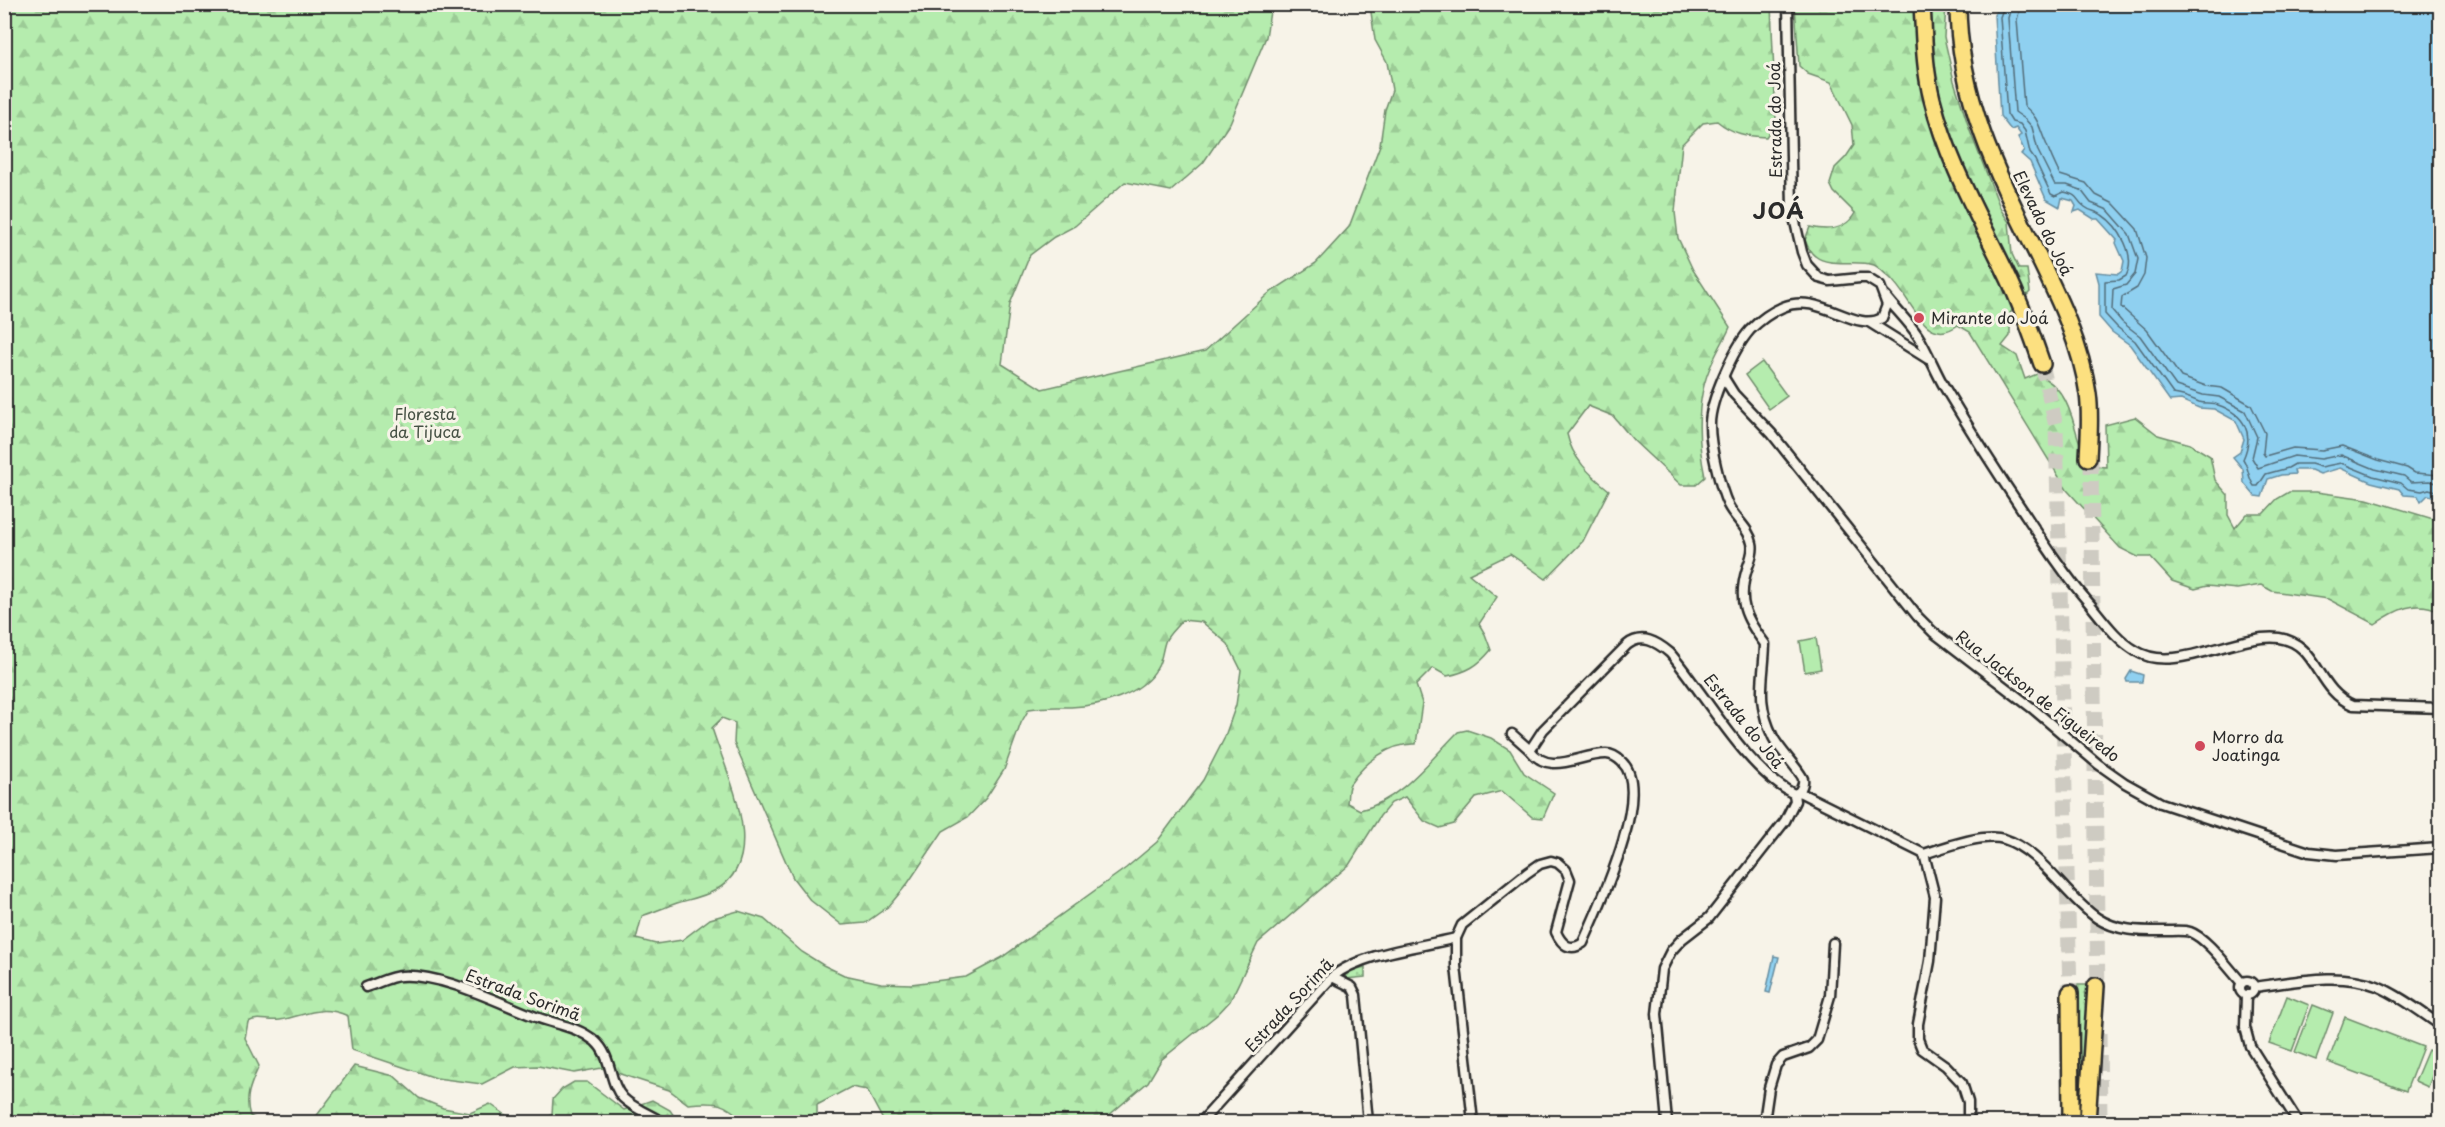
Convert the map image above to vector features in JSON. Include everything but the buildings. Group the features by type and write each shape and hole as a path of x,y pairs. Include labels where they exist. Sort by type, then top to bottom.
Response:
{"highway":[{"path":"1922,4 1925,64 1943,137 1959,179 2010,281 2031,330 2042,364"},
{"name":"Elevado do Joá","path":"1959,4 1965,75 1978,123 2006,191 2062,302 2079,353 2088,395 2090,457"},
{"path":"2087,1122 2096,986"},
{"path":"2070,993 2071,1122"}],"street":[{"name":"Estrada do Joá","path":"1788,4 1792,209 1802,252 1807,266 1819,278 1830,281 1867,278 1880,286 1886,297"},
{"path":"1869,322 1877,321 1884,315 1887,310 1886,297"},
{"path":"1886,297 1918,336 1928,359 1993,466 2067,578 2120,639 2138,653 2156,657 2172,657 2261,638 2277,638 2289,641 2302,649 2333,693 2341,700 2353,705 2440,708"},
{"name":"Estrada do Joá","path":"1530,750 1543,730 1627,645 1632,641 1645,639 1656,642 1670,653 1744,750 1774,782 1796,793 1803,779 1781,752 1767,721 1760,684 1765,644 1755,631 1741,600 1743,582 1753,545 1748,532 1728,505 1715,459 1709,424 1724,378 1744,338 1766,316 1782,307 1797,303 1813,303 1869,322"},
{"path":"1869,322 1928,359"},
{"name":"Rua Jackson de Figueiredo","path":"1724,378 1734,394 1772,434 1918,617 1933,632 2125,783 2161,803 2309,852 2337,855 2440,848"},
{"path":"1473,1122 1456,966 1456,938 1462,925 1527,873 1540,864 1551,861 1558,863 1566,870 1570,880 1556,932 1563,944 1575,948 1583,943 1611,876 1625,835 1633,787 1629,770 1622,761 1611,754 1556,763 1544,762 1512,734"},
{"path":"1667,1122 1657,1014 1662,969 1671,951 1682,939 1709,918 1785,821 1795,801 1796,793 1924,854 1954,844 1988,838 2001,838 2011,842 2043,867 2098,919 2124,930 2188,931 2204,942 2242,983"},
{"path":"1924,854 1935,897 1930,961 1918,1024 1918,1039 1922,1049 1946,1066 1962,1083 1968,1102 1968,1122"},
{"name":"Estrada Sorimã","path":"1201,1122 1332,976 1344,967 1359,961 1456,938"},
{"path":"1764,1122 1769,1088 1776,1065 1783,1058 1809,1048 1817,1040 1830,996 1833,943"},
{"name":"Estrada Sorimã","path":"366,987 399,975 424,977 476,992 538,1018 577,1029 602,1049 609,1060 617,1088 624,1099 662,1122"},
{"path":"1332,976 1352,987 1356,995 1368,1122"},
{"path":"2254,987 2330,978 2351,980 2378,987 2440,1025"},
{"path":"2242,983 2250,981 2254,987"},
{"path":"2242,983 2240,989 2246,995 2245,1027 2250,1046 2298,1122"},
{"path":"2246,995 2251,993 2254,987"}],"green space":[{"name":"Floresta da Tijuca","path":"5,5 1271,5 1266,37 1230,123 1203,163 1171,191 1125,182 1075,226 1054,237 1030,255 1010,304 1002,364 1042,389 1205,351 1268,294 1316,263 1349,227 1380,145 1385,110 1392,90 1387,62 1375,40 1370,5 1771,5 1776,122 1766,137 1740,133 1717,121 1703,123 1682,144 1675,212 1678,238 1693,270 1730,327 1707,375 1700,404 1700,448 1705,477 1696,485 1681,485 1634,441 1613,416 1588,406 1567,434 1569,443 1577,458 1609,490 1583,541 1546,579 1510,554 1469,574 1497,597 1479,624 1491,650 1477,664 1460,672 1447,676 1433,668 1416,685 1422,703 1416,744 1396,747 1378,755 1356,776 1348,791 1347,803 1360,810 1375,805 1414,778 1458,732 1467,730 1491,738 1510,750 1524,773 1554,793 1543,818 1532,817 1502,791 1476,798 1454,824 1440,828 1424,821 1405,797 1391,803 1380,816 1349,865 1258,943 1230,1001 1218,1014 1161,1060 1148,1082 1101,1122 884,1122 867,1090 851,1087 817,1105 817,1122 744,1122 738,1115 719,1104 688,1104 669,1090 602,1068 574,1073 538,1066 515,1067 482,1084 436,1078 352,1050 348,1016 321,1011 280,1020 256,1019 248,1022 245,1038 259,1066 249,1091 248,1109 250,1116 262,1122 5,1122","holes":["1182,620 1202,622 1228,644 1241,670 1236,705 1224,739 1203,780 1157,842 1126,868 1001,958 966,977 911,984 881,983 844,975 823,965 802,952 764,919 738,911 710,919 682,940 656,944 636,939 642,916 716,890 732,876 741,857 743,836 740,814 712,728 722,718 735,723 734,743 793,878 810,900 842,925 865,923 889,906 908,883 943,831 968,817 986,798 1004,770 1021,723 1029,709 1095,704 1131,692 1150,677 1157,668 1166,639"]},
{"path":"1795,5 1946,5 1944,37 1954,81 1970,131 2001,210 2009,222 2012,254 2019,269 2027,269 2030,292 2010,313 2010,336 2002,346 2017,356 2025,379 2037,374 2060,392 2070,410 2082,451 2090,462 2106,467 2105,425 2135,417 2158,435 2190,444 2210,456 2215,480 2228,495 2228,515 2235,528 2247,514 2263,514 2277,499 2289,492 2316,492 2367,499 2440,521 2440,611 2414,606 2390,614 2375,624 2328,599 2272,591 2261,585 2237,589 2207,586 2195,589 2172,581 2150,557 2138,557 2120,548 2067,490 1970,332 1958,325 1946,331 1936,331 1927,326 1897,286 1876,266 1867,263 1828,262 1821,260 1810,251 1805,240 1810,227 1836,228 1847,223 1855,213 1834,192 1830,184 1835,168 1854,145 1852,125 1831,82 1808,74 1799,66"},
{"path":"1762,362 1787,396 1769,409 1745,375"},
{"path":"1816,638 1821,669 1805,672 1800,641"},
{"path":"1365,967 1365,977 1346,979 1345,974 1349,971"},
{"path":"2074,985 2091,985 2081,1118 2076,1119"},
{"path":"2287,996 2309,1005 2292,1051 2269,1043"},
{"path":"2313,1005 2333,1013 2316,1060 2295,1052"},
{"path":"2345,1017 2423,1047 2406,1091 2328,1062"},
{"path":"2428,1050 2440,1055 2428,1087 2415,1081"},
{"path":"354,1066 394,1076 419,1098 443,1108 470,1113 490,1104 516,1122 312,1122"},
{"path":"574,1082 587,1082 624,1110 652,1100 670,1110 678,1122 546,1122 552,1114 553,1099 562,1089"}],"water":[{"path":"2000,4 2440,5 2440,509 2435,508 2437,497 2428,495 2421,502 2418,496 2404,495 2399,489 2371,482 2340,468 2320,474 2311,470 2294,470 2295,474 2268,479 2262,497 2255,496 2244,483 2243,469 2233,457 2240,452 2244,439 2236,421 2214,409 2199,408 2181,400 2170,401 2130,345 2112,332 2099,317 2099,283 2096,272 2118,274 2122,271 2124,261 2116,243 2117,240 2098,219 2080,210 2074,212 2076,206 2073,201 2062,198 2060,207 2046,199 2030,162 2021,154 2024,150 2018,137 2021,135 2016,128 2011,130 2000,116 1994,15"},
{"path":"2131,671 2143,675 2142,682 2127,682 2126,679"},
{"path":"1774,956 1779,957 1770,993 1766,992"}],"tunnel":[{"path":"2042,364 2056,426 2070,993"},
{"path":"2091,458 2098,1000"},
{"path":"2099,1033 2100,1122"}],"place":[{"name":"Mirante do Joá","path":"1919,318"},
{"name":"Morro da Joatinga","path":"2200,746"}],"district":[{"name":"JOÁ","path":"1779,211"}]}
